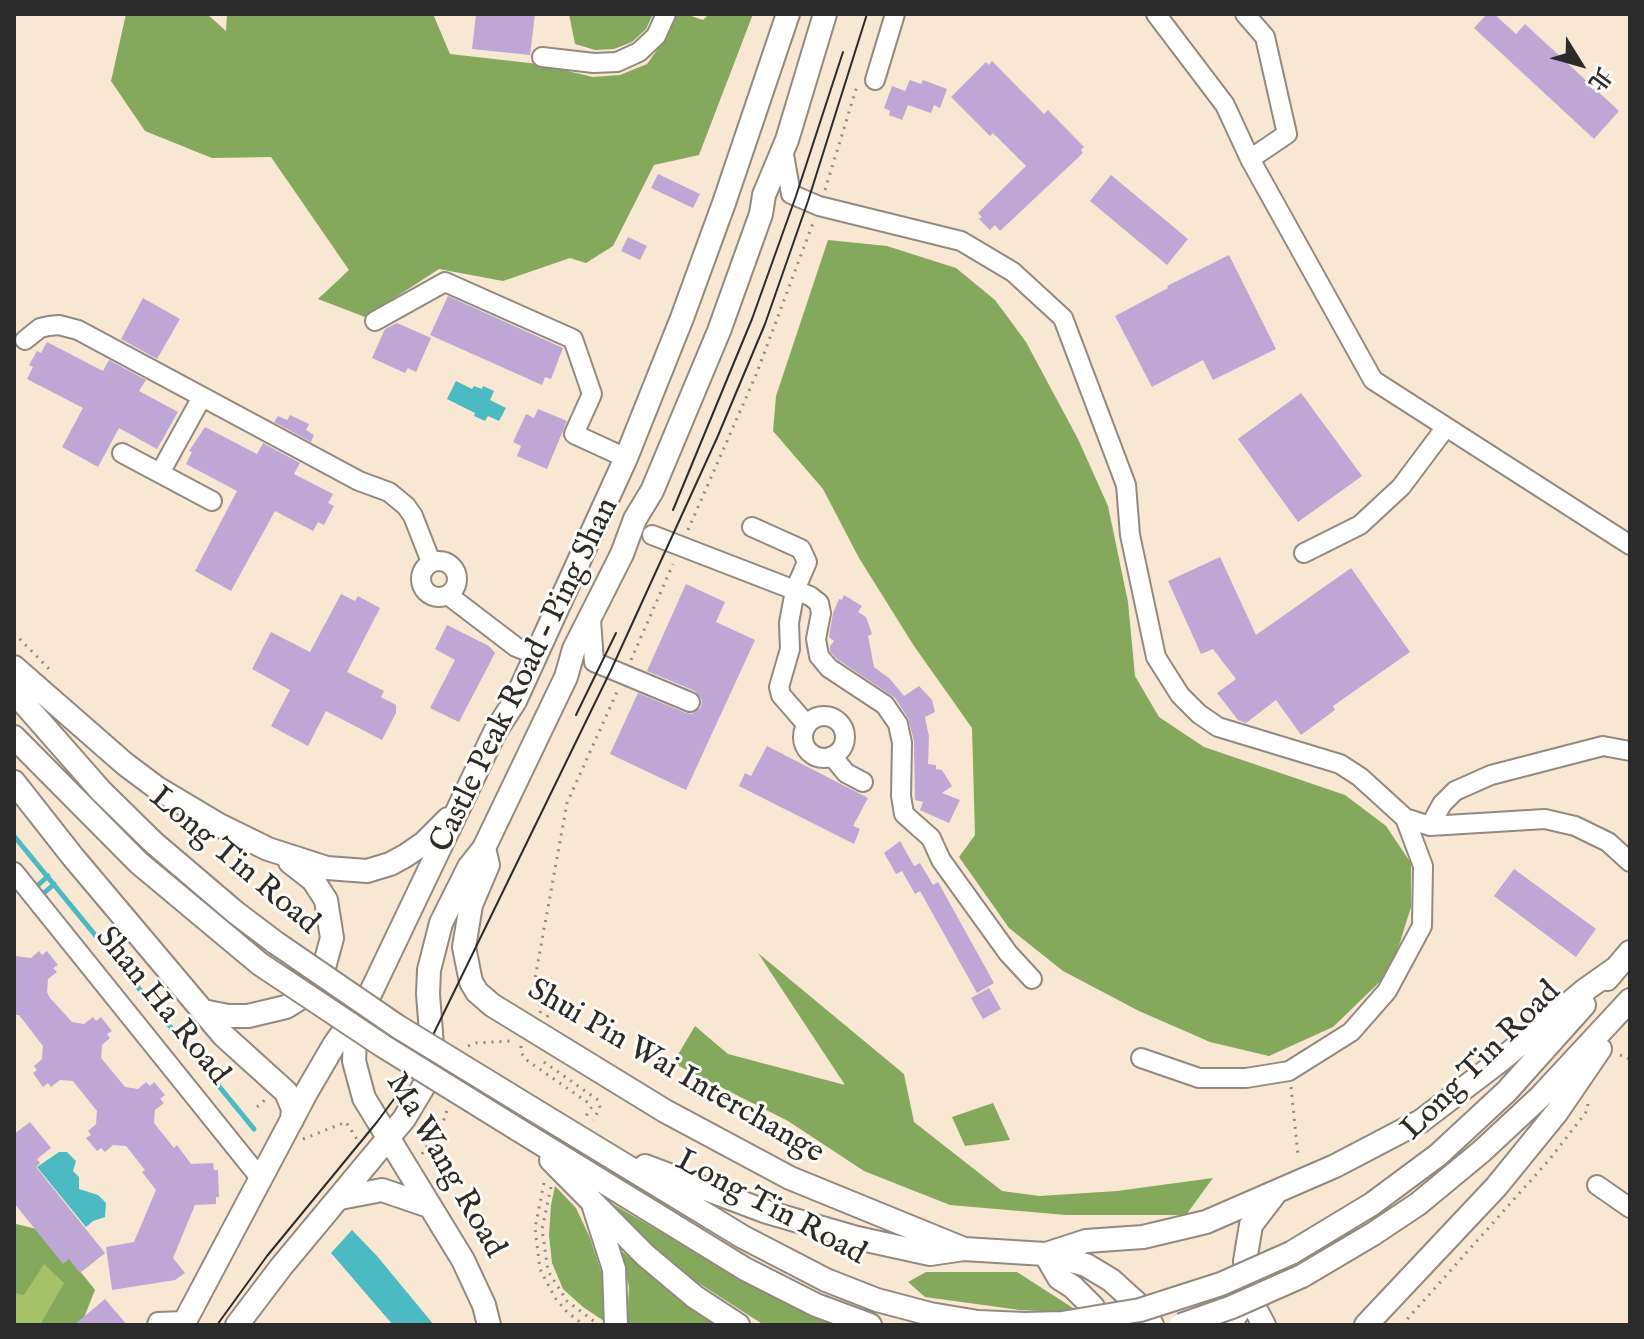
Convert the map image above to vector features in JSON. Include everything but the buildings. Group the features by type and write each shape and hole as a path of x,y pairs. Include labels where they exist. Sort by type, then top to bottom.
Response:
{"main road":[{"name":"Castle Peak Road – Ping Shan","path":"184,1323 334,1045 371,992 536,655 626,458 724,203 788,14"},
{"name":"Castle Peak Road – Ping Shan","path":"237,1325 281,1267 388,1140 428,1079 433,1059 428,994 432,950 441,923 469,867 484,848 566,677 574,649 622,554 630,529 652,491 719,331 761,214 764,195 783,149 825,14"},
{"path":"14,667 157,788 304,871 321,890 326,900 332,938 323,971 308,991 286,1007 248,1016 203,1011"},
{"name":"Long Tin Road","path":"14,692 101,791 154,843 276,943 397,1026 531,1108 579,1124 743,1237 826,1280 877,1300 978,1322 1062,1323 1140,1310 1221,1284 1291,1253 1372,1204 1438,1155 1507,1091 1623,960"},
{"name":"Long Tin Road","path":"14,737 139,863 260,964 383,1046 745,1269 816,1305 870,1325"},
{"path":"14,782 223,1035 286,1092 293,1109 288,1128"},
{"path":"268,849 341,871 381,868 424,843 460,807"},
{"name":"Shui Pin Wai Interchange","path":"484,848 488,865 471,905 464,947 471,982 485,999 619,1084 747,1157 827,1195 964,1249 1045,1254 1086,1265 1111,1280 1143,1309 1152,1325"},
{"path":"1100,1325 1093,1307 1059,1278 1045,1254 1086,1241 1143,1237 1206,1222 1274,1195 1421,1121 1623,960"},
{"name":"Ma Wang Road","path":"371,992 355,1040 354,1061 364,1098 474,1283 489,1325"},
{"path":"1366,1325 1504,1176 1557,1112 1630,1002"},
{"name":"Long Tin Road","path":"1181,1325 1232,1307 1302,1276 1418,1204 1531,1106 1630,1002"},
{"path":"579,1124 607,1151 818,1227 930,1254 964,1249"},
{"path":"522,1132 655,1263 695,1297 738,1325"},
{"path":"340,1198 382,1190 429,1206"},
{"path":"1264,1325 1248,1295 1245,1261 1251,1225 1274,1195"},
{"path":"593,1202 614,1269 616,1325"},
{"path":"1230,1325 1248,1295"}],"street":[{"path":"542,57 594,63 617,62 639,52 656,36 666,14"},
{"path":"867,80 895,14"},
{"path":"1156,14 1225,105 1250,159 1373,380 1630,545"},
{"path":"1245,14 1265,37 1287,134 1250,159"},
{"path":"783,149 791,194"},
{"path":"761,214 791,194"},
{"path":"791,194 824,207 961,241 1013,272 1063,318 1126,485 1130,535 1156,657 1180,695 1199,714 1218,727 1340,764 1360,777 1405,818 1430,826 1545,819 1575,826 1608,842 1630,862"},
{"path":"375,321 445,282 573,339 592,394 574,434 626,458"},
{"path":"25,340 40,328 69,326 359,481 397,498 413,516 431,562"},
{"path":"160,473 202,397"},
{"path":"1304,553 1360,525 1401,487 1446,427"},
{"path":"122,453 212,501"},
{"path":"652,491 652,535"},
{"path":"752,527 801,549 807,562 795,590 789,623 790,649 779,687 781,695 807,725"},
{"path":"622,554 652,535"},
{"path":"652,535 810,596 821,607 816,639 819,656 824,663 874,696 893,714 898,724 902,743 901,796 904,814 925,830 941,860 1008,953 1032,979"},
{"path":"443,560 455,569 457,583 448,595 434,597 423,588 420,574 431,562 443,560"},
{"path":"448,595 516,647 536,655"},
{"path":"591,620 594,662"},
{"path":"566,677 594,662"},
{"path":"594,662 690,702"},
{"path":"818,717 832,718 842,727 842,747 832,756 819,757 808,750 803,738 807,725 818,717"},
{"path":"1430,826 1442,804 1455,791 1491,775 1603,746 1630,751"},
{"path":"832,756 846,773 863,782"},
{"path":"1141,1058 1199,1078 1246,1078 1289,1071 1351,1032 1387,991 1422,926 1423,866 1405,818"},
{"name":"Shan Ha Road","path":"14,872 261,1179"},
{"path":"1597,1185 1630,1208"},
{"path":"157,1325 158,1322 184,1323"}],"path":[{"path":"828,182 828,175 867,80"},
{"path":"685,537 756,375 811,225"},
{"path":"626,670 677,556"},
{"path":"14,633 55,674"},
{"name":"Shui Pin Wai Interchange","path":"535,1002 532,995 570,794 620,684"},
{"name":"Shui Pin Wai Interchange","path":"467,1047 476,1043 519,1041 526,1044"},
{"name":"Shui Pin Wai Interchange","path":"520,1048 527,1061 590,1104 591,1108 579,1124"},
{"path":"1619,1054 1628,1058 1630,1066"},
{"name":"Shui Pin Wai Interchange","path":"544,1063 598,1100 600,1108 593,1120"},
{"path":"1289,1071 1298,1155"},
{"path":"1402,1325 1549,1160 1587,1111"},
{"path":"288,1128 296,1142 346,1122 371,1161"},
{"path":"432,1139 448,1153"},
{"path":"548,1175 536,1212 538,1262 555,1298 574,1319 584,1325"},
{"path":"554,1180 543,1220 546,1264 556,1287 567,1301 599,1324"}],"green space":[{"path":"126,14 207,14 226,31 227,14 433,14 450,54 538,64 593,77 620,75 647,64 668,35 673,14 703,20 709,14 753,14 699,155 654,165 613,246 586,263 570,258 503,281 439,269 365,317 318,299 349,270 271,157 212,158 145,131 111,81"},
{"path":"569,14 653,14 646,29 632,42 614,49 595,50 575,44"},
{"path":"828,240 887,246 956,268 995,300 1026,342 1078,439 1108,506 1128,602 1135,676 1159,717 1204,747 1345,795 1386,826 1411,863 1411,907 1391,971 1333,1027 1269,1056 1210,1042 1139,1011 1063,971 1009,928 959,857 975,835 972,728 914,646 859,558 823,489 773,431 776,396"},
{"path":"758,953 904,1074 914,1122 1002,1191 1040,1196 1117,1191 1213,1178 1186,1215 1066,1215 950,1205 864,1171 788,1121 673,1063 695,1026 728,1054 845,1085"},
{"path":"993,1103 1010,1140 965,1146 952,1117"},
{"path":"555,1186 576,1208 590,1238 602,1274 606,1302 604,1321 563,1289 552,1263 549,1235"},
{"path":"594,1193 749,1284 838,1325 764,1325 697,1282 643,1240"},
{"path":"16,1224 49,1232 95,1290 81,1325 40,1325 64,1283 44,1264 24,1295 14,1293"},
{"path":"20,1244 86,1278 62,1325 14,1325 14,1273"},
{"path":"618,1248 715,1325 627,1325 629,1286"},
{"path":"926,1272 1017,1272 1073,1308 1063,1312 1020,1310 925,1297 908,1282"}],"water":[{"path":"456,381 472,389 474,386 482,389 483,386 494,391 490,400 506,408 499,421 488,416 485,421 447,399"},
{"path":"59,1152 67,1152 76,1161 73,1171 79,1177 79,1189 98,1195 106,1203 105,1217 86,1227 37,1167"},
{"path":"352,1230 434,1325 393,1325 331,1253"}],"waterway":[{"path":"14,836 254,1129"},
{"path":"36,887 48,876"},
{"path":"43,894 54,884"}],"tram line":[{"path":"217,1325 267,1256 377,1122 400,1091 432,1037 611,670 717,438 765,324 808,201 867,14"},
{"path":"673,510 752,319 843,52"},
{"path":"576,715 616,633"}]}
